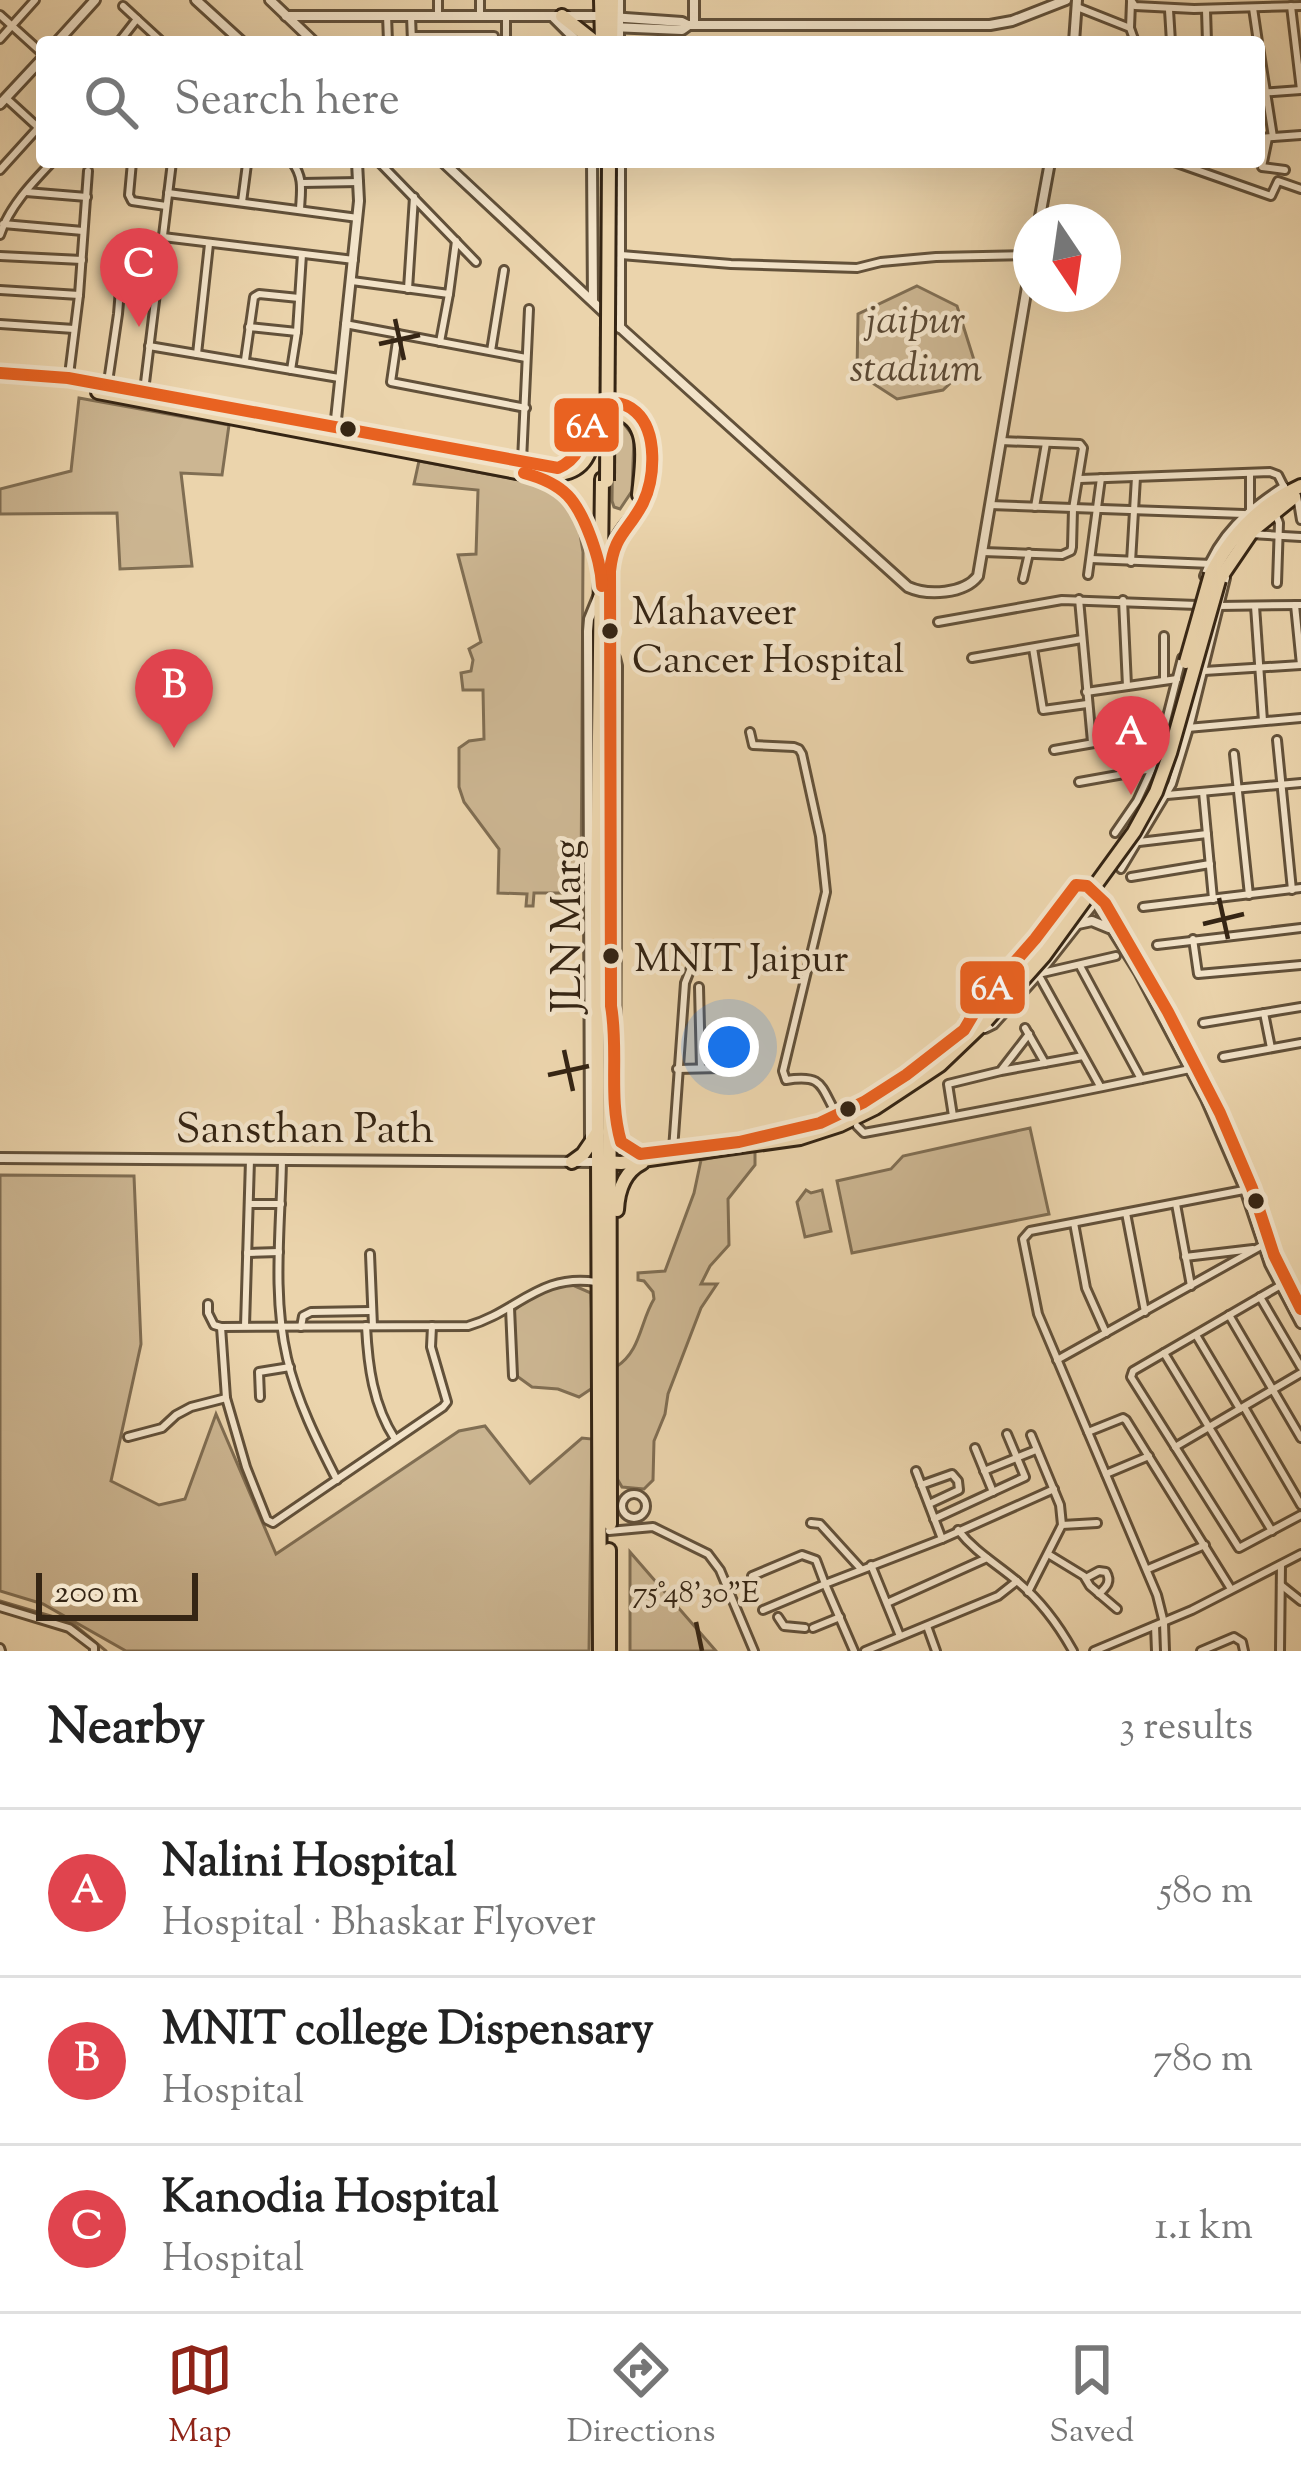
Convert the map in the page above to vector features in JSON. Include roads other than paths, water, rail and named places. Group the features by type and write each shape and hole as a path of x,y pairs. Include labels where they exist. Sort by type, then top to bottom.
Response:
{"main road":[{"path":"601,0 608,30"},
{"path":"608,30 616,0"},
{"path":"558,16 608,30"},
{"path":"605,569 606,168"},
{"path":"0,376 143,396 566,474 588,453 598,418 613,413 630,420 641,437 639,497 624,521 607,519"},
{"path":"0,376 68,378 143,396"},
{"path":"545,470 569,466 577,456 591,406 622,403 643,416 649,431 648,491 605,569"},
{"path":"374,439 523,461 581,495 587,496 604,483"},
{"path":"545,470 548,479 580,508 605,569"},
{"name":"JLN Marg","path":"604,483 613,930 595,1160 609,1238 611,1494 605,1651"},
{"path":"1216,570 1294,491"},
{"path":"609,1238 617,1220 619,1190 644,1157 799,1134 840,1125 875,1108 940,1065 1044,956 1134,832 1156,792 1216,570 1233,537 1249,513 1294,491"},
{"name":"JLN Marg","path":"605,569 594,1064 602,1444 611,1494 605,1651"},
{"path":"610,1006 616,1033"},
{"path":"594,1136 583,1154 621,1163 673,1150 799,1134 924,1064 969,1032"}],"street":[{"path":"0,39 34,0"},
{"path":"65,36 95,0"},
{"path":"196,0 235,36"},
{"path":"269,0 308,36"},
{"path":"438,0 442,35"},
{"path":"472,36 479,0"},
{"path":"587,0 608,30"},
{"path":"691,25 694,0"},
{"path":"286,16 558,16 608,30 682,30 691,25 990,25 1065,0"},
{"path":"1131,1 1136,6 1169,8 1296,6 1301,90 1265,93"},
{"path":"1131,1 1133,36"},
{"path":"1074,36 1077,3 1130,28"},
{"path":"123,6 155,36"},
{"path":"1169,8 1171,36"},
{"path":"1253,8 1257,36"},
{"path":"1205,9 1207,36"},
{"path":"506,14 506,36"},
{"path":"0,15 36,50"},
{"path":"387,15 388,36"},
{"path":"411,15 412,36"},
{"path":"558,16 573,36"},
{"path":"123,36 137,19"},
{"path":"434,36 494,36"},
{"path":"36,72 3,101 36,127"},
{"path":"0,170 36,134"},
{"path":"1267,138 1301,135"},
{"path":"1265,167 1285,170"},
{"path":"0,235 47,168"},
{"path":"132,168 130,199 166,206"},
{"path":"143,396 171,168"},
{"path":"242,202 246,168"},
{"path":"296,168 302,183 300,209"},
{"path":"334,432 358,218 358,168"},
{"path":"385,168 476,262"},
{"path":"449,168 908,587 924,592 970,586 978,576 1022,312"},
{"path":"592,168 593,303"},
{"path":"620,168 620,328"},
{"path":"1042,204 1049,168"},
{"path":"1191,168 1271,196 1278,181 1301,189"},
{"path":"68,378 88,171"},
{"path":"302,183 359,182"},
{"path":"26,192 87,197"},
{"path":"168,193 358,218"},
{"path":"408,290 414,197"},
{"path":"4,224 85,231"},
{"path":"163,237 354,260"},
{"path":"440,341 456,241"},
{"path":"107,386 124,242"},
{"path":"197,354 210,243"},
{"path":"291,370 302,254"},
{"path":"620,255 857,268 936,257 1013,259"},
{"path":"0,256 82,260"},
{"path":"491,351 504,270"},
{"path":"352,280 448,294"},
{"path":"0,290 79,295"},
{"path":"244,362 254,297 299,298"},
{"path":"523,461 529,309"},
{"path":"0,324 74,329"},
{"path":"345,324 526,358"},
{"path":"249,327 297,332"},
{"path":"398,334 391,382 526,408"},
{"path":"149,346 339,378"},
{"path":"983,552 1063,555 1071,551 1083,453 1080,444 1001,441"},
{"path":"1035,507 1046,443"},
{"path":"990,505 1249,513 1250,473"},
{"path":"1078,479 1275,473 1294,491 1301,520"},
{"path":"1131,562 1136,477"},
{"path":"1088,575 1101,478"},
{"path":"1274,512 1279,523 1277,583"},
{"path":"1250,534 1301,537"},
{"path":"1023,579 1029,553"},
{"path":"1090,559 1227,574 1172,784 1121,869"},
{"path":"1115,832 1152,769 1197,604 1216,570"},
{"path":"1079,599 1092,742"},
{"path":"938,622 1061,600 1197,604"},
{"path":"1123,600 1127,686"},
{"path":"1204,671 1301,665 1298,604 1218,606"},
{"path":"1256,606 1263,721"},
{"path":"1163,636 1164,680"},
{"path":"972,658 1082,640"},
{"path":"1033,647 1043,710 1087,704"},
{"path":"1086,692 1177,679"},
{"path":"1054,750 1163,731 1301,718"},
{"path":"750,731 753,746 794,747 802,754 820,836 826,892 784,1077 817,1080 837,1115"},
{"path":"1143,907 1297,889 1277,740"},
{"path":"1234,754 1250,895"},
{"path":"1079,782 1152,769"},
{"path":"1144,786 1165,795 1301,783"},
{"path":"1203,792 1213,898"},
{"path":"1138,842 1207,834"},
{"path":"1131,877 1210,864"},
{"path":"1098,898 993,1024 969,1032 964,1024 1076,885 1087,886 1105,903 1130,943 1188,1049 1220,1113 1274,1255 1301,1309"},
{"path":"1098,898 1099,908 1190,1069 1249,1189 1260,1247 1301,1323"},
{"path":"1077,924 1091,921 1115,933"},
{"path":"1157,945 1300,928 1301,943"},
{"path":"613,930 615,1121 621,1142 644,1157"},
{"path":"1193,940 1198,974 1301,965"},
{"path":"673,1150 685,983 698,950"},
{"path":"1038,974 1116,956"},
{"path":"1079,965 1141,1079"},
{"path":"1038,974 1100,1086"},
{"path":"699,987 701,1069"},
{"path":"1203,1023 1301,1006"},
{"path":"1264,1012 1270,1048"},
{"path":"1001,1071 1027,1031 1045,1063"},
{"path":"1223,1057 1301,1042"},
{"path":"948,1084 1083,1056"},
{"path":"940,1065 953,1117"},
{"path":"677,1070 721,1068"},
{"path":"857,1126 864,1133 1190,1069"},
{"name":"Sansthan Path","path":"0,1158 595,1160"},
{"path":"245,1326 250,1160"},
{"path":"282,1160 282,1326 300,1399 337,1480"},
{"path":"1165,1651 1147,1570 1035,1304 1023,1240 1030,1231 1249,1189"},
{"path":"249,1204 281,1204"},
{"path":"1176,1204 1191,1286"},
{"path":"1126,1213 1145,1312"},
{"path":"1075,1223 1086,1288 1106,1333"},
{"path":"1186,1257 1260,1247"},
{"path":"1057,1360 1260,1247"},
{"path":"246,1253 279,1252"},
{"path":"370,1254 368,1357 377,1402 395,1439"},
{"path":"208,1304 210,1318 221,1327 468,1325 552,1283 599,1283"},
{"path":"1281,1285 1132,1371 1131,1377 1239,1547 1301,1515"},
{"path":"1174,1448 1301,1370 1260,1297"},
{"path":"510,1308 512,1376"},
{"path":"301,1327 303,1316 310,1312 370,1311"},
{"path":"1228,1316 1301,1438"},
{"path":"221,1327 226,1398 247,1467 267,1520 273,1523 446,1402 431,1347 432,1326"},
{"path":"1196,1334 1301,1505"},
{"path":"1164,1353 1272,1531"},
{"path":"260,1397 259,1372 290,1367"},
{"path":"128,1437 162,1428 191,1407 226,1398"},
{"path":"1088,1432 1124,1418 1232,1589"},
{"path":"934,1519 1025,1477 1007,1434"},
{"path":"1028,1592 1062,1525 1054,1489 1031,1435"},
{"path":"975,1448 993,1492"},
{"path":"984,1471 1037,1449"},
{"path":"1106,1474 1149,1456"},
{"path":"916,1471 942,1539"},
{"path":"921,1484 952,1474 958,1481 959,1490 929,1504"},
{"path":"764,1610 1054,1489"},
{"path":"611,1494 627,1515 634,1518 644,1513"},
{"path":"611,1494 641,1496 652,1527"},
{"path":"610,1527 627,1515"},
{"path":"811,1523 820,1524 860,1569"},
{"path":"1062,1525 1097,1523"},
{"path":"610,1527 652,1527 708,1554 754,1651"},
{"path":"958,1531 1053,1616 1073,1651"},
{"path":"1147,1570 1205,1545"},
{"path":"1048,1554 1086,1578 1117,1609"},
{"path":"1094,1651 1301,1554"},
{"path":"752,1576 802,1555 816,1560 854,1651"},
{"path":"886,1603 987,1558"},
{"path":"1280,1651 1281,1563"},
{"path":"872,1564 900,1636"},
{"path":"1086,1578 1099,1570 1106,1572 1109,1579 1100,1594"},
{"path":"865,1651 998,1596 1018,1581"},
{"path":"1281,1585 1301,1601"},
{"path":"0,1607 69,1628 94,1651"},
{"path":"778,1617 784,1626 809,1628 840,1618"},
{"path":"1156,1651 1159,1624"},
{"path":"927,1625 936,1651"},
{"path":"1201,1651 1234,1637 1242,1642 1244,1651"}],"waterway":[{"path":"0,1601 71,1622 106,1651"}],"place":[{"name":"Kanodia Hospital","path":"139,327"},
{"name":"Mahaveer Cancer Hospital","path":"610,631"},
{"name":"MNIT college Dispensary","path":"174,748"},
{"name":"Nalini Hospital","path":"1131,795"},
{"name":"MNIT Jaipur","path":"611,956"}],"park label":[{"name":"jaipur stadium","path":"916,342"}]}
